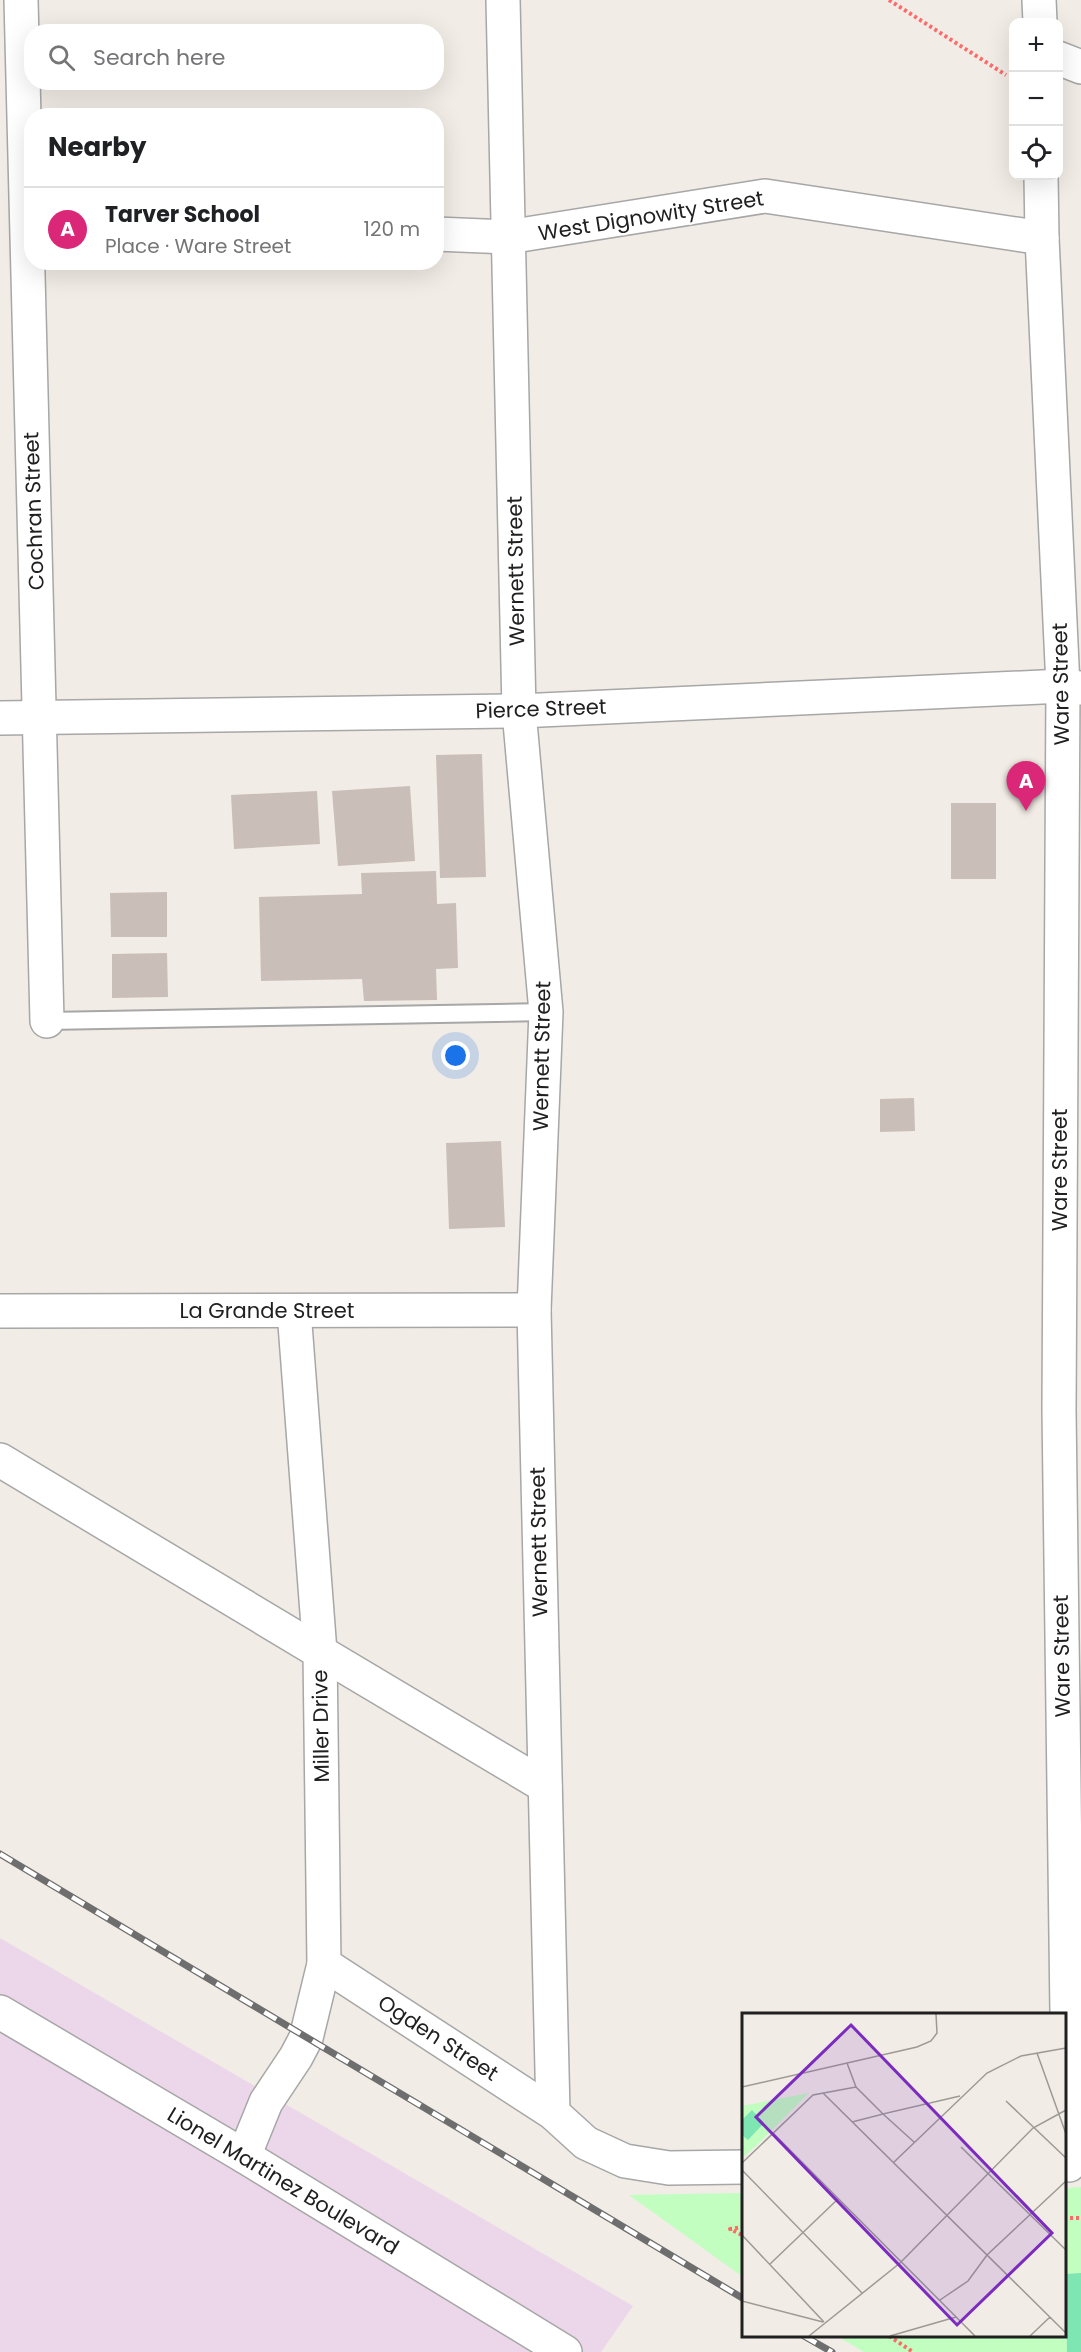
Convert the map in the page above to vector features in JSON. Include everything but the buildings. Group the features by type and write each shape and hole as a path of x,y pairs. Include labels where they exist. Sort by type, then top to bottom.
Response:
{"street":[{"name":"Cochran Street","path":"21,0 19,214 41,718 47,1021"},
{"name":"Wernett Street","path":"502,0 519,711 546,1012 534,1310 553,2113"},
{"path":"1039,0 1040,18"},
{"path":"1063,60 1081,67"},
{"name":"Ware Street","path":"1041,180 1042,238 1072,687 1070,1410 1072,2165"},
{"name":"West Dignowity Street","path":"444,234 508,237 765,196 1042,238"},
{"name":"Pierce Street","path":"0,718 519,711 1072,687"},
{"name":"La Grande Street","path":"0,1311 534,1310"},
{"path":"294,1311 320,1652 545,1786"},
{"name":"Miller Drive","path":"0,1460 320,1652 324,1964 306,2038 266,2102 243,2156"},
{"name":"Ogden Street","path":"324,1964 553,2113 586,2144 625,2162 669,2168 742,2167"},
{"name":"Lionel Martinez Boulevard","path":"0,2012 243,2156 565,2352"}],"lane":[{"path":"47,1021 546,1012"}],"path":[{"path":"889,0 1006,75"},
{"path":"742,2227 730,2229 742,2235"},
{"path":"890,2337 913,2352"}],"shaded area":[{"path":"0,1938 633,2306 601,2352 0,2352"}],"green space":[{"path":"1081,2187 1081,2352 864,2352 839,2337 1066,2337 1066,2188"},
{"path":"742,2193 742,2276 629,2195"},
{"path":"1081,2273 1081,2352 1067,2352 1066,2274"}],"railway":[{"path":"0,1854 742,2298"},
{"path":"806,2337 832,2352"}],"place":[{"name":"Tarver School","path":"1026,811"}]}
